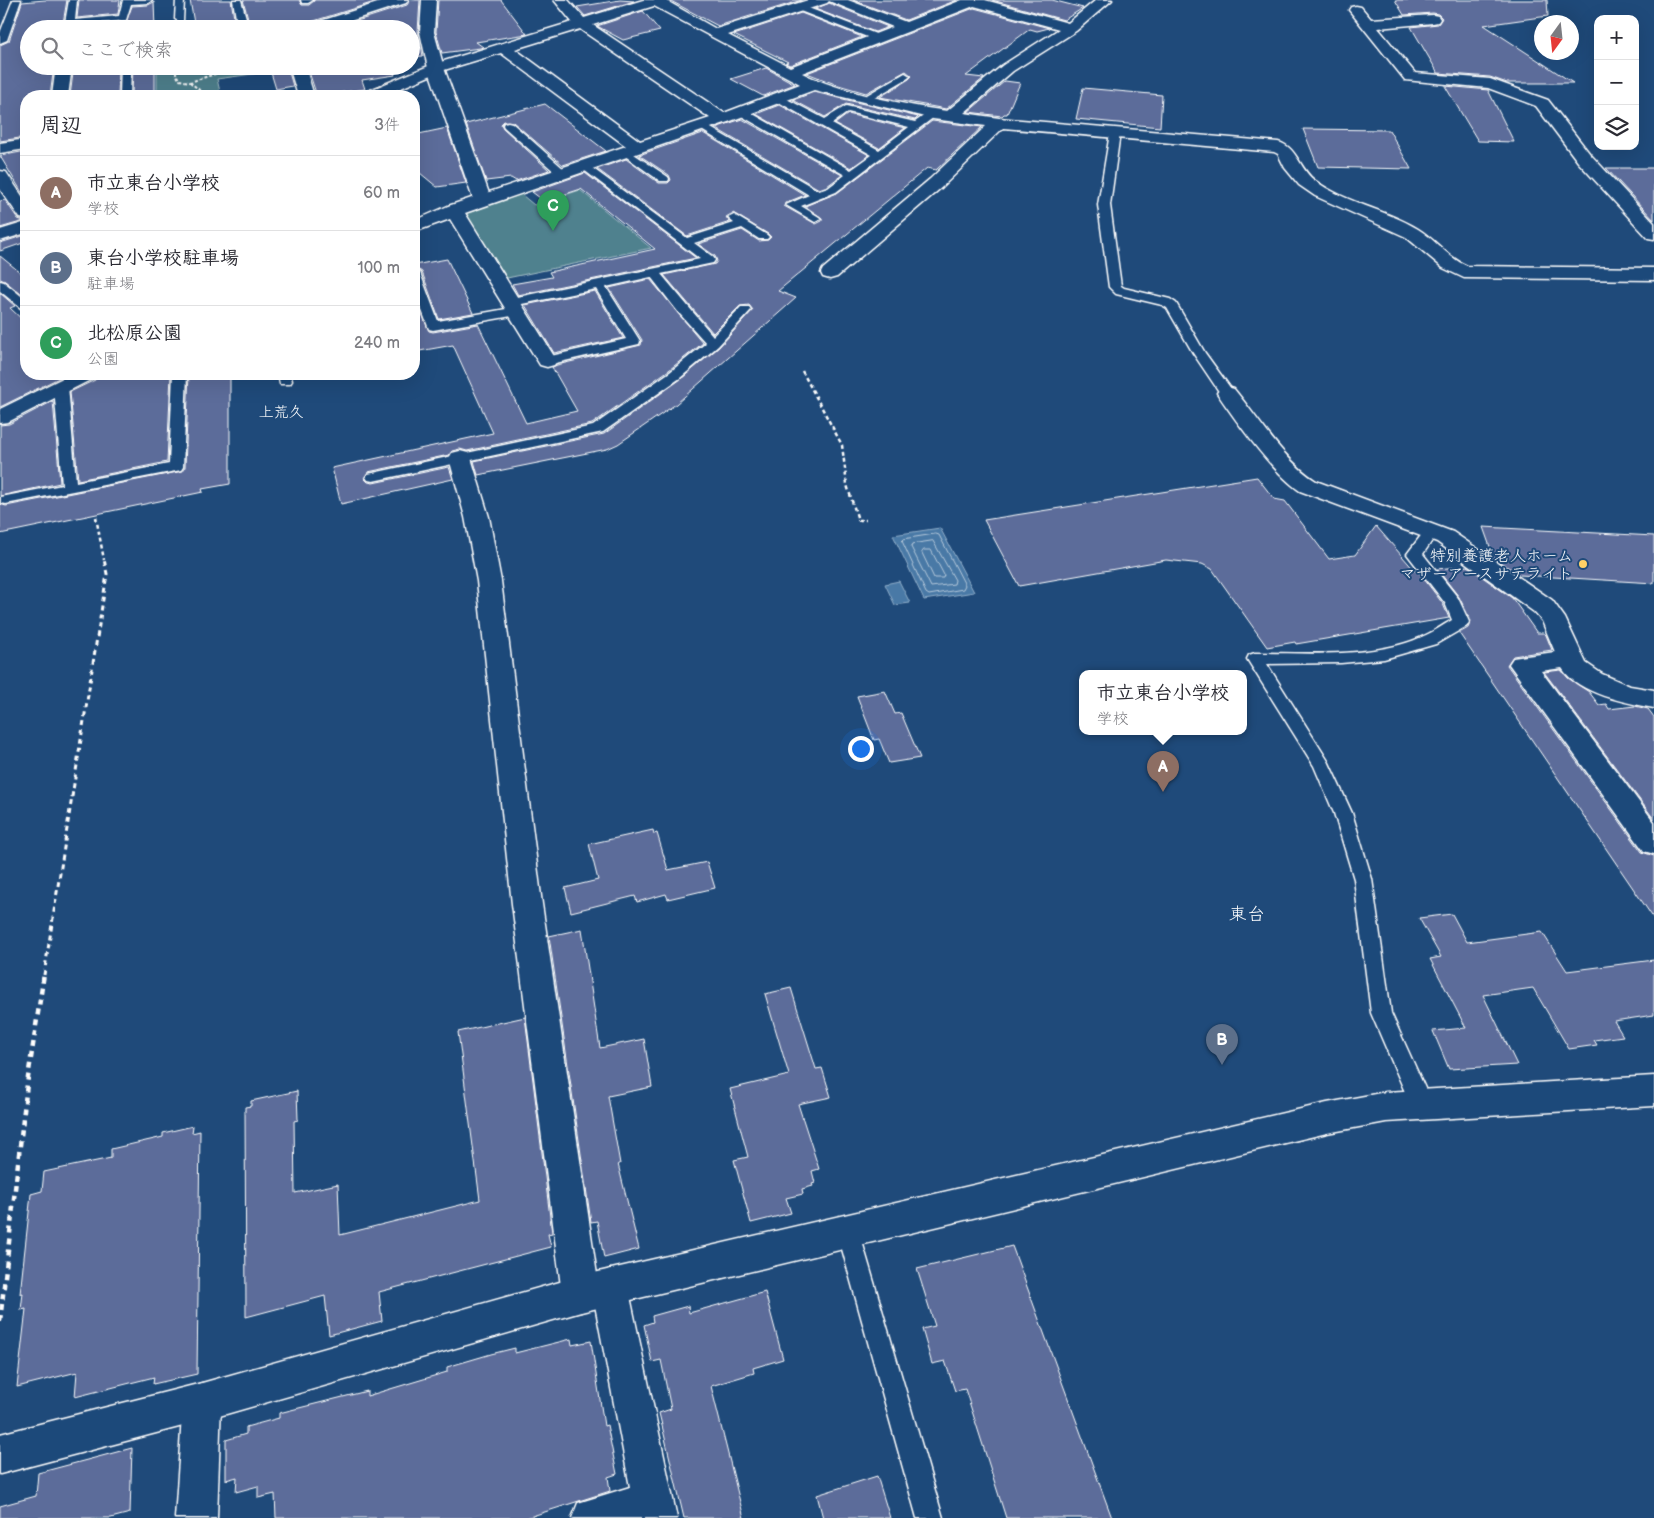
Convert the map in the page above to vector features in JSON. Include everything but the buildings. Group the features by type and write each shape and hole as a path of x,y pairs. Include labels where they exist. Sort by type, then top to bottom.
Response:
{"street":[{"path":"338,20 401,0"},
{"path":"428,0 427,32 436,68 482,199"},
{"path":"561,0 583,24 722,119"},
{"path":"420,75 436,68 656,0 715,34 813,85 865,99 933,114 999,123 1278,147 1285,151 1288,163 1298,177 1313,188 1396,224 1414,235 1444,261 1464,272 1654,274"},
{"path":"715,34 822,0"},
{"path":"835,0 905,27"},
{"path":"789,73 971,1 1071,28"},
{"path":"1080,2 1101,3"},
{"path":"951,116 1008,68 1071,28 1101,3"},
{"path":"1356,10 1410,78 1490,84 1542,103 1584,158 1654,234"},
{"path":"1367,24 1433,19"},
{"path":"503,47 632,149"},
{"path":"61,90 63,75"},
{"path":"300,75 304,90"},
{"path":"383,90 419,75"},
{"path":"420,224 482,199 722,119 813,85"},
{"path":"830,273 929,188 999,123"},
{"path":"0,148 20,145"},
{"path":"0,176 20,214"},
{"path":"454,210 547,360"},
{"path":"0,236 20,228"},
{"path":"0,417 74,380"},
{"path":"1226,393 1297,479 1308,486 1445,537 1543,606 1553,618 1575,668 1593,680 1625,694 1654,699"},
{"path":"460,458 477,517 489,580 526,904 596,1290 654,1510 593,1518"},
{"path":"1570,659 1522,664 1654,843"},
{"path":"0,1454 202,1402 596,1290 1327,1118 1386,1107 1654,1091"},
{"path":"196,1518 202,1402"}],"lane":[{"path":"0,40 2,40 5,20 17,0"},
{"path":"71,20 74,0"},
{"path":"110,20 123,18 127,1 148,0"},
{"path":"180,0 180,18"},
{"path":"237,0 241,18"},
{"path":"798,7 878,38"},
{"path":"125,90 126,75"},
{"path":"865,99 905,76"},
{"path":"780,98 879,154"},
{"path":"825,124 846,109 917,126"},
{"path":"742,112 852,175"},
{"path":"815,219 792,205 832,190 933,114"},
{"path":"508,125 561,172"},
{"path":"700,126 817,196"},
{"path":"1115,133 1104,205 1115,287 1120,292 1166,302 1172,306 1199,353 1226,393"},
{"path":"632,149 664,179"},
{"path":"420,290 433,326 709,260 584,165"},
{"path":"685,242 738,221 764,237"},
{"path":"654,273 683,310 713,343"},
{"path":"0,285 20,301"},
{"path":"547,360 634,341 599,285"},
{"path":"373,476 598,430 675,375 713,343 745,310"},
{"path":"6,500 176,467 180,380"},
{"path":"62,386 69,488"},
{"path":"1422,1106 1381,1013 1363,878 1343,813 1322,765 1255,659 1341,658 1384,654 1430,640 1461,622 1452,602 1415,554 1431,532"},
{"path":"848,1231 930,1518"}],"path":[{"path":"177,75 179,80 190,82 201,90"},
{"path":"190,82 212,75"},
{"path":"802,371 842,445 847,485 858,520 866,520"},
{"path":"0,1320 27,1084 107,574 96,517"}],"green space":[{"path":"157,75 245,75 217,79 220,90 157,90"},
{"path":"516,190 534,205 580,190 651,248 507,278 466,214 472,208"}],"water":[{"path":"940,528 974,592 924,600 893,535"},
{"path":"899,581 910,603 895,605 885,584"}],"place":[{"name":"北松原公園","path":"553,231"},
{"name":"特別養護老人ホーム マザーアースサテライト","path":"1583,564"},
{"name":"市立東台小学校","path":"1163,792"},
{"name":"東台小学校駐車場","path":"1222,1065"}],"district":[{"name":"上荒久","path":"281,412"},
{"name":"東台","path":"1247,914"}]}
